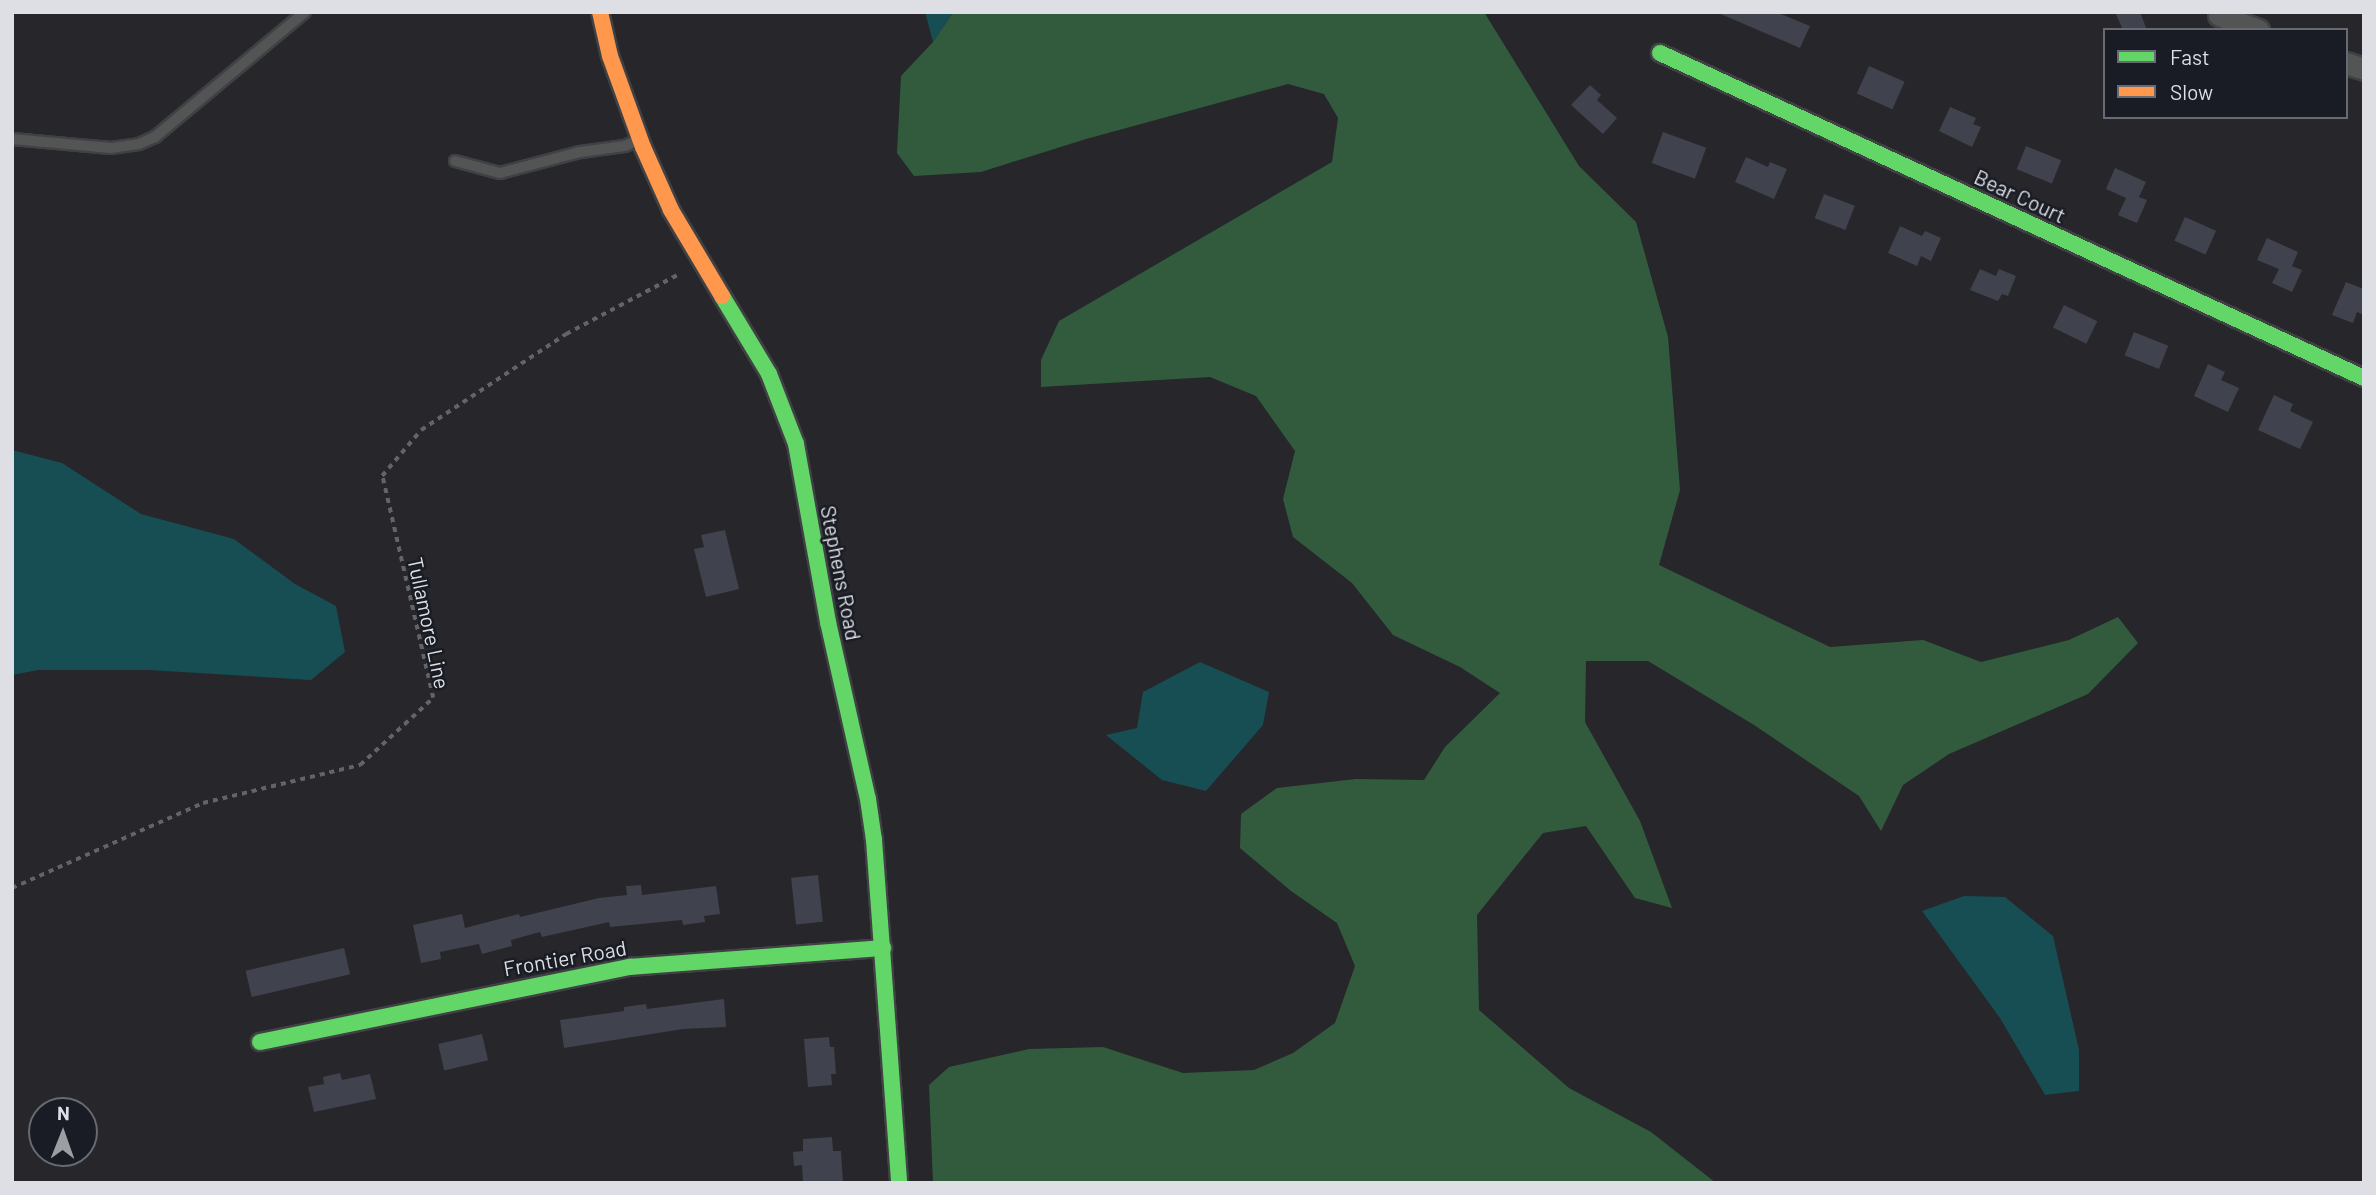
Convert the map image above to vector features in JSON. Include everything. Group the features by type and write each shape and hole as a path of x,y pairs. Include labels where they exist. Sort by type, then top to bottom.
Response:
{"street":[{"name":"Stephens Road","path":"600,12 610,55 640,139 671,210 769,374 796,444 828,622 868,799 883,948 899,1183"},
{"path":"2219,15 2253,28"},
{"name":"Bear Court","path":"1660,53 2364,378"},
{"name":"Frontier Road","path":"260,1042 630,967 883,948"}],"lane":[{"path":"12,139 111,148 139,144 155,137 305,12"},
{"path":"455,161 500,173 580,152 625,146 640,139"}],"path":[{"name":"Tullamore Line","path":"12,888 203,803 359,765 433,698 382,476 421,430 566,334 701,262"}],"green space":[{"path":"953,12 1484,12 1579,166 1636,222 1668,337 1680,490 1659,565 1830,647 1923,640 1981,662 2069,640 2118,617 2138,643 2088,694 1949,754 1903,785 1881,831 1859,796 1754,725 1648,661 1586,661 1585,722 1640,821 1672,908 1635,898 1586,826 1543,833 1477,915 1479,1010 1569,1088 1651,1132 1716,1183 933,1183 929,1085 949,1067 1029,1049 1103,1047 1183,1073 1254,1070 1293,1053 1335,1023 1355,966 1337,923 1291,891 1240,848 1241,814 1277,788 1356,779 1424,780 1445,747 1500,693 1460,667 1393,635 1352,583 1293,537 1283,499 1295,451 1256,396 1210,377 1041,387 1041,360 1059,321 1332,162 1338,118 1324,94 1288,84 1086,139 981,172 914,176 897,153 901,76 933,42"}],"water":[{"path":"925,12 953,12 933,42"},
{"path":"12,450 62,463 141,514 234,539 295,584 336,606 345,652 311,680 149,670 38,670 12,675"},
{"path":"1200,662 1269,692 1263,725 1206,791 1162,780 1106,735 1137,728 1143,692"},
{"path":"1964,896 2005,897 2053,936 2079,1050 2079,1091 2045,1095 2000,1018 1922,911"}],"building":[{"path":"1716,12 1776,12 1810,26 1800,48"},
{"path":"2115,12 2140,12 2146,28 2122,28"},
{"path":"1869,66 1905,82 1892,109 1857,93"},
{"path":"1590,85 1601,95 1597,100 1617,118 1603,134 1571,105"},
{"path":"1950,107 1976,118 1973,124 1981,127 1972,147 1939,131"},
{"path":"1663,132 1706,148 1695,179 1652,163"},
{"path":"2026,146 2061,160 2052,183 2017,169"},
{"path":"1746,157 1768,167 1770,162 1787,169 1774,199 1735,182"},
{"path":"2115,168 2146,182 2139,197 2147,200 2137,223 2118,215 2126,198 2106,189"},
{"path":"1824,194 1855,206 1845,230 1815,218"},
{"path":"2185,217 2216,231 2205,255 2174,241"},
{"path":"1900,226 1922,236 1925,231 1941,238 1931,261 1921,256 1917,266 1888,253"},
{"path":"2267,238 2298,252 2292,266 2302,270 2292,292 2272,283 2279,269 2257,260"},
{"path":"1980,269 1996,276 1999,269 2016,276 2008,296 2002,294 1998,301 1970,290"},
{"path":"2346,282 2364,289 2364,315 2357,312 2353,323 2332,315"},
{"path":"2064,305 2097,321 2086,344 2053,327"},
{"path":"2134,332 2168,346 2159,369 2125,355"},
{"path":"2208,364 2225,372 2221,380 2239,388 2228,412 2194,396"},
{"path":"2274,395 2293,404 2290,411 2313,422 2300,449 2258,430"},
{"path":"725,530 739,589 706,597 694,549 704,547 701,535"},
{"path":"818,875 823,922 796,925 791,878"},
{"path":"641,885 642,895 716,886 720,914 704,916 705,922 683,925 682,920 610,927 609,922 542,937 540,932 511,940 512,946 482,954 479,944 440,952 441,959 421,963 413,925 462,914 465,928 519,914 520,917 599,898 627,895 626,886"},
{"path":"344,948 350,974 252,997 246,971"},
{"path":"724,999 726,1027 683,1029 564,1048 560,1020 624,1011 624,1007 646,1004 647,1009"},
{"path":"482,1034 488,1060 444,1070 438,1044"},
{"path":"829,1037 830,1047 834,1047 836,1074 831,1074 832,1085 808,1087 804,1039"},
{"path":"340,1073 342,1080 370,1074 376,1099 314,1112 308,1087 324,1084 323,1077"},
{"path":"832,1137 833,1151 841,1151 843,1183 803,1183 802,1165 794,1166 793,1152 803,1151 803,1139"}],"traffic: fast":[{"path":"1660,53 2364,378"},
{"path":"722,296 769,374 796,444 828,622 868,799 874,840 899,1183"},
{"path":"260,1042 630,967 883,948"}],"traffic: slow":[{"path":"600,12 610,56 643,147 671,210 722,296"}]}
